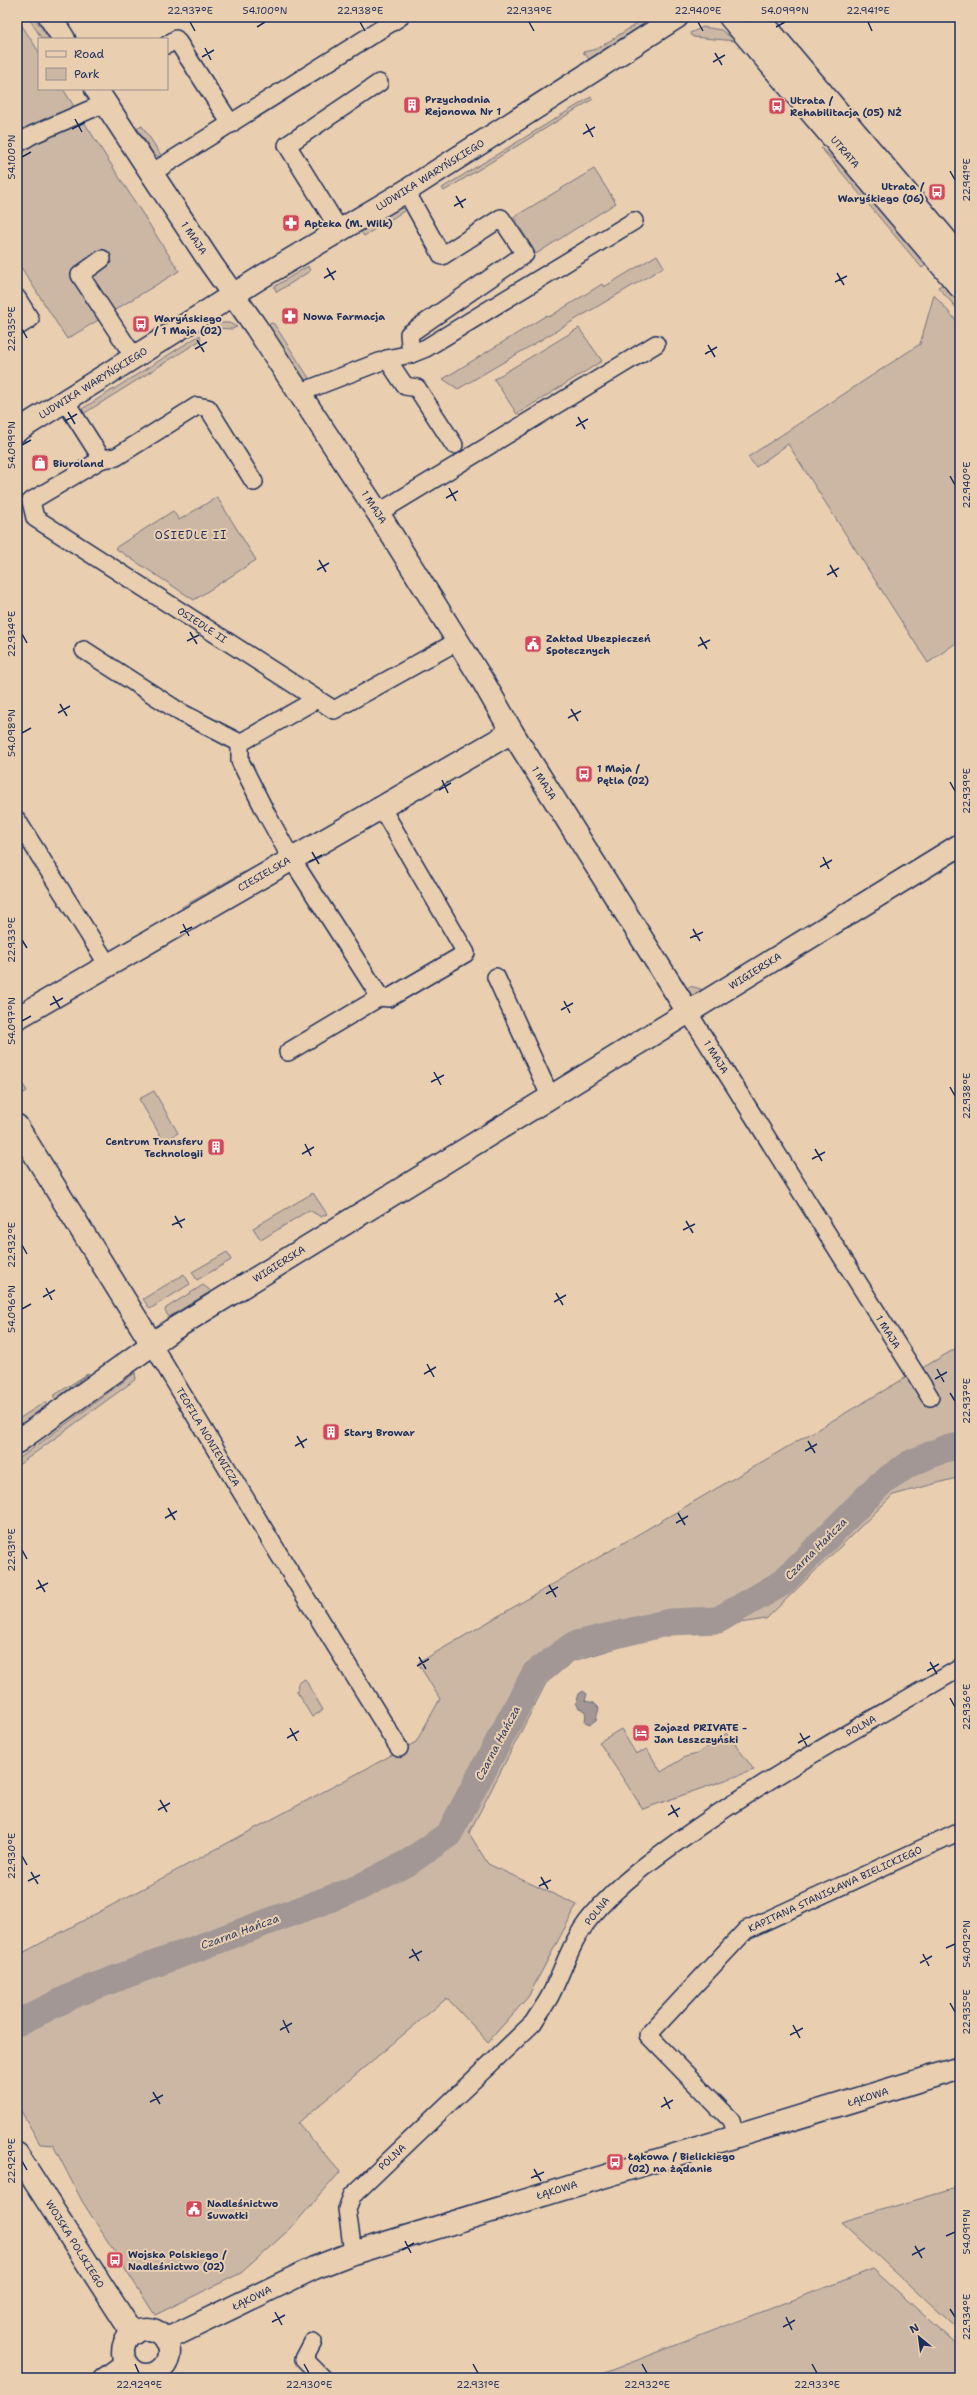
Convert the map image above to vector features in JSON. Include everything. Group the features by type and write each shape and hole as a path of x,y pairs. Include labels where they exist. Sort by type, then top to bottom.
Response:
{"street":[{"path":"50,17 63,38"},
{"path":"150,174 400,17"},
{"name":"LUDWIKA WARYŃSKIEGO","path":"17,431 340,229 406,191 677,17"},
{"name":"UTRATA","path":"730,17 960,287"},
{"name":"UTRATA","path":"758,17 960,256"},
{"path":"168,44 176,39 231,124"},
{"path":"340,229 287,145 379,83"},
{"name":"1 MAJA","path":"17,144 100,96 150,174 232,296 256,327 378,513 458,641 512,732 930,1397"},
{"path":"406,191 442,256 501,218 525,254 409,334 411,354"},
{"path":"299,393 387,359 411,354 426,348 634,221"},
{"path":"102,259 80,275 134,357"},
{"path":"17,298 30,318 17,327"},
{"path":"378,513 656,344"},
{"path":"387,359 405,386 417,388 454,445"},
{"path":"65,401 102,459"},
{"name":"OSIEDLE II","path":"254,482 208,408 197,406 116,457 102,459 31,501 35,518 334,710 458,641"},
{"path":"84,650 180,712 240,743"},
{"path":"240,743 317,699"},
{"name":"CIESIELSKA","path":"17,1018 381,806 512,732"},
{"path":"240,743 240,761 291,858 380,997"},
{"path":"288,1052 380,997 389,998 466,953 381,806"},
{"path":"17,820 108,965"},
{"name":"WIGIERSKA","path":"17,1442 172,1330 960,845"},
{"path":"496,977 550,1096"},
{"name":"TEOFILA NONIEWICZA","path":"17,1126 399,1748"},
{"name":"POLNA","path":"353,2253 347,2209 352,2196 533,2023 551,1994 573,1946 589,1918 612,1894 642,1866 728,1806 774,1777 960,1668"},
{"name":"KAPITANA STANISŁAWA BIELICKIEGO","path":"736,2137 731,2120 648,2035 746,1930 960,1831"},
{"name":"ŁĄKOWA","path":"165,2340 314,2268 353,2253 960,2068"},
{"name":"WOJSKA POLSKIEGO","path":"17,2154 133,2334"},
{"path":"149,2330 156,2332 165,2340 169,2350 168,2357 166,2364 157,2376 141,2375 134,2372 125,2360 124,2345 133,2334 149,2330"},
{"path":"313,2342 304,2359 323,2378"},
{"path":"102,2378 125,2360"}],"green space":[{"path":"28,17 34,17 48,38 41,38"},
{"path":"647,17 655,17 589,59 583,52 597,49"},
{"path":"17,18 38,50 38,90 64,90 179,271 67,339 17,261"},
{"path":"703,27 721,30 736,41 693,37 690,33"},
{"path":"591,97 593,99 444,191 442,188"},
{"path":"142,126 163,158 154,155 137,128"},
{"path":"821,148 846,169 927,264 922,268"},
{"path":"594,169 616,203 536,254 514,217"},
{"path":"400,208 404,209 404,211 364,236 361,232"},
{"path":"657,255 664,267 458,389 443,379 547,315 549,317 602,284 604,287"},
{"path":"308,266 310,271 277,292 274,287"},
{"path":"943,284 960,302 960,312 938,287"},
{"path":"934,295 960,325 960,640 928,663 788,444 756,467 748,457 920,344"},
{"path":"220,323 229,323 237,327 232,329 214,328 213,326"},
{"path":"271,323 274,324 311,381 301,378 267,326"},
{"path":"579,328 602,361 517,414 494,379"},
{"path":"200,335 201,340 80,416 82,409"},
{"path":"217,497 256,560 194,600 115,548 173,511 179,520"},
{"path":"261,867 183,910 182,907 242,873"},
{"path":"690,986 704,990 694,997 683,991"},
{"path":"17,1075 27,1091 17,1097"},
{"path":"154,1091 178,1133 164,1142 139,1099"},
{"path":"313,1193 327,1214 321,1217 309,1210 261,1240 253,1228"},
{"path":"227,1252 231,1260 197,1280 192,1272"},
{"path":"184,1274 190,1284 150,1309 143,1299"},
{"path":"203,1285 211,1291 169,1317 165,1311 166,1308"},
{"path":"960,1346 960,1477 893,1495 766,1619 661,1635 573,1661 546,1683 469,1833 488,1864 577,1905 528,1997 488,2042 447,1998 298,2123 340,2172 291,2228 241,2273 155,2315 82,2201 53,2145 40,2144 17,2104 17,1956 416,1742 440,1699 418,1663"},
{"path":"89,1373 56,1399 53,1396"},
{"path":"135,1373 136,1379 17,1466 17,1460"},
{"path":"45,1402 47,1406 17,1428 17,1420"},
{"path":"305,1679 323,1710 312,1717 297,1692 298,1683"},
{"path":"621,1729 636,1754 647,1749 661,1772 685,1757 697,1754 727,1733 754,1770 643,1809 599,1742"},
{"path":"960,2187 960,2332 841,2222"},
{"path":"873,2269 960,2348 960,2378 591,2378"}],"shaded area":[{"path":"583,1691 587,1694 585,1701 594,1703 599,1708 596,1720 590,1724 585,1722 586,1711 579,1708 576,1703 579,1694"}],"waterway":[{"name":"Czarna Hańcza","path":"17,2023 80,1992 356,1889 409,1862 449,1834 535,1673 573,1645 670,1622 718,1620 782,1583 879,1485 909,1464 944,1449 960,1446"}],"place":[{"name":"Przychodnia Rejonowa Nr 1","path":"412,105"},
{"name":"Utrata / Rehabilitacja (05) NŻ","path":"777,106"},
{"name":"Utrata / Waryśkiego (06)","path":"937,192"},
{"name":"Apteka (M. Wilk)","path":"291,223"},
{"name":"Nowa Farmacja","path":"290,316"},
{"name":"Waryńskiego / 1 Maja (02)","path":"141,324"},
{"name":"Biuroland","path":"40,463"},
{"name":"Zakład Ubezpieczeń Społecznych","path":"533,644"},
{"name":"1 Maja / Pętla (02)","path":"584,774"},
{"name":"Centrum Transferu Technologii","path":"216,1147"},
{"name":"Stary Browar","path":"331,1432"},
{"name":"Zajazd PRIVATE - Jan Leszczyński","path":"641,1733"},
{"name":"Łąkowa / Bielickiego (02) na żądanie","path":"615,2162"},
{"name":"Nadleśnictwo Suwałki","path":"194,2209"},
{"name":"Wojska Polskiego / Nadleśnictwo (02)","path":"115,2260"}],"district":[{"name":"OSIEDLE II","path":"191,535"}]}
